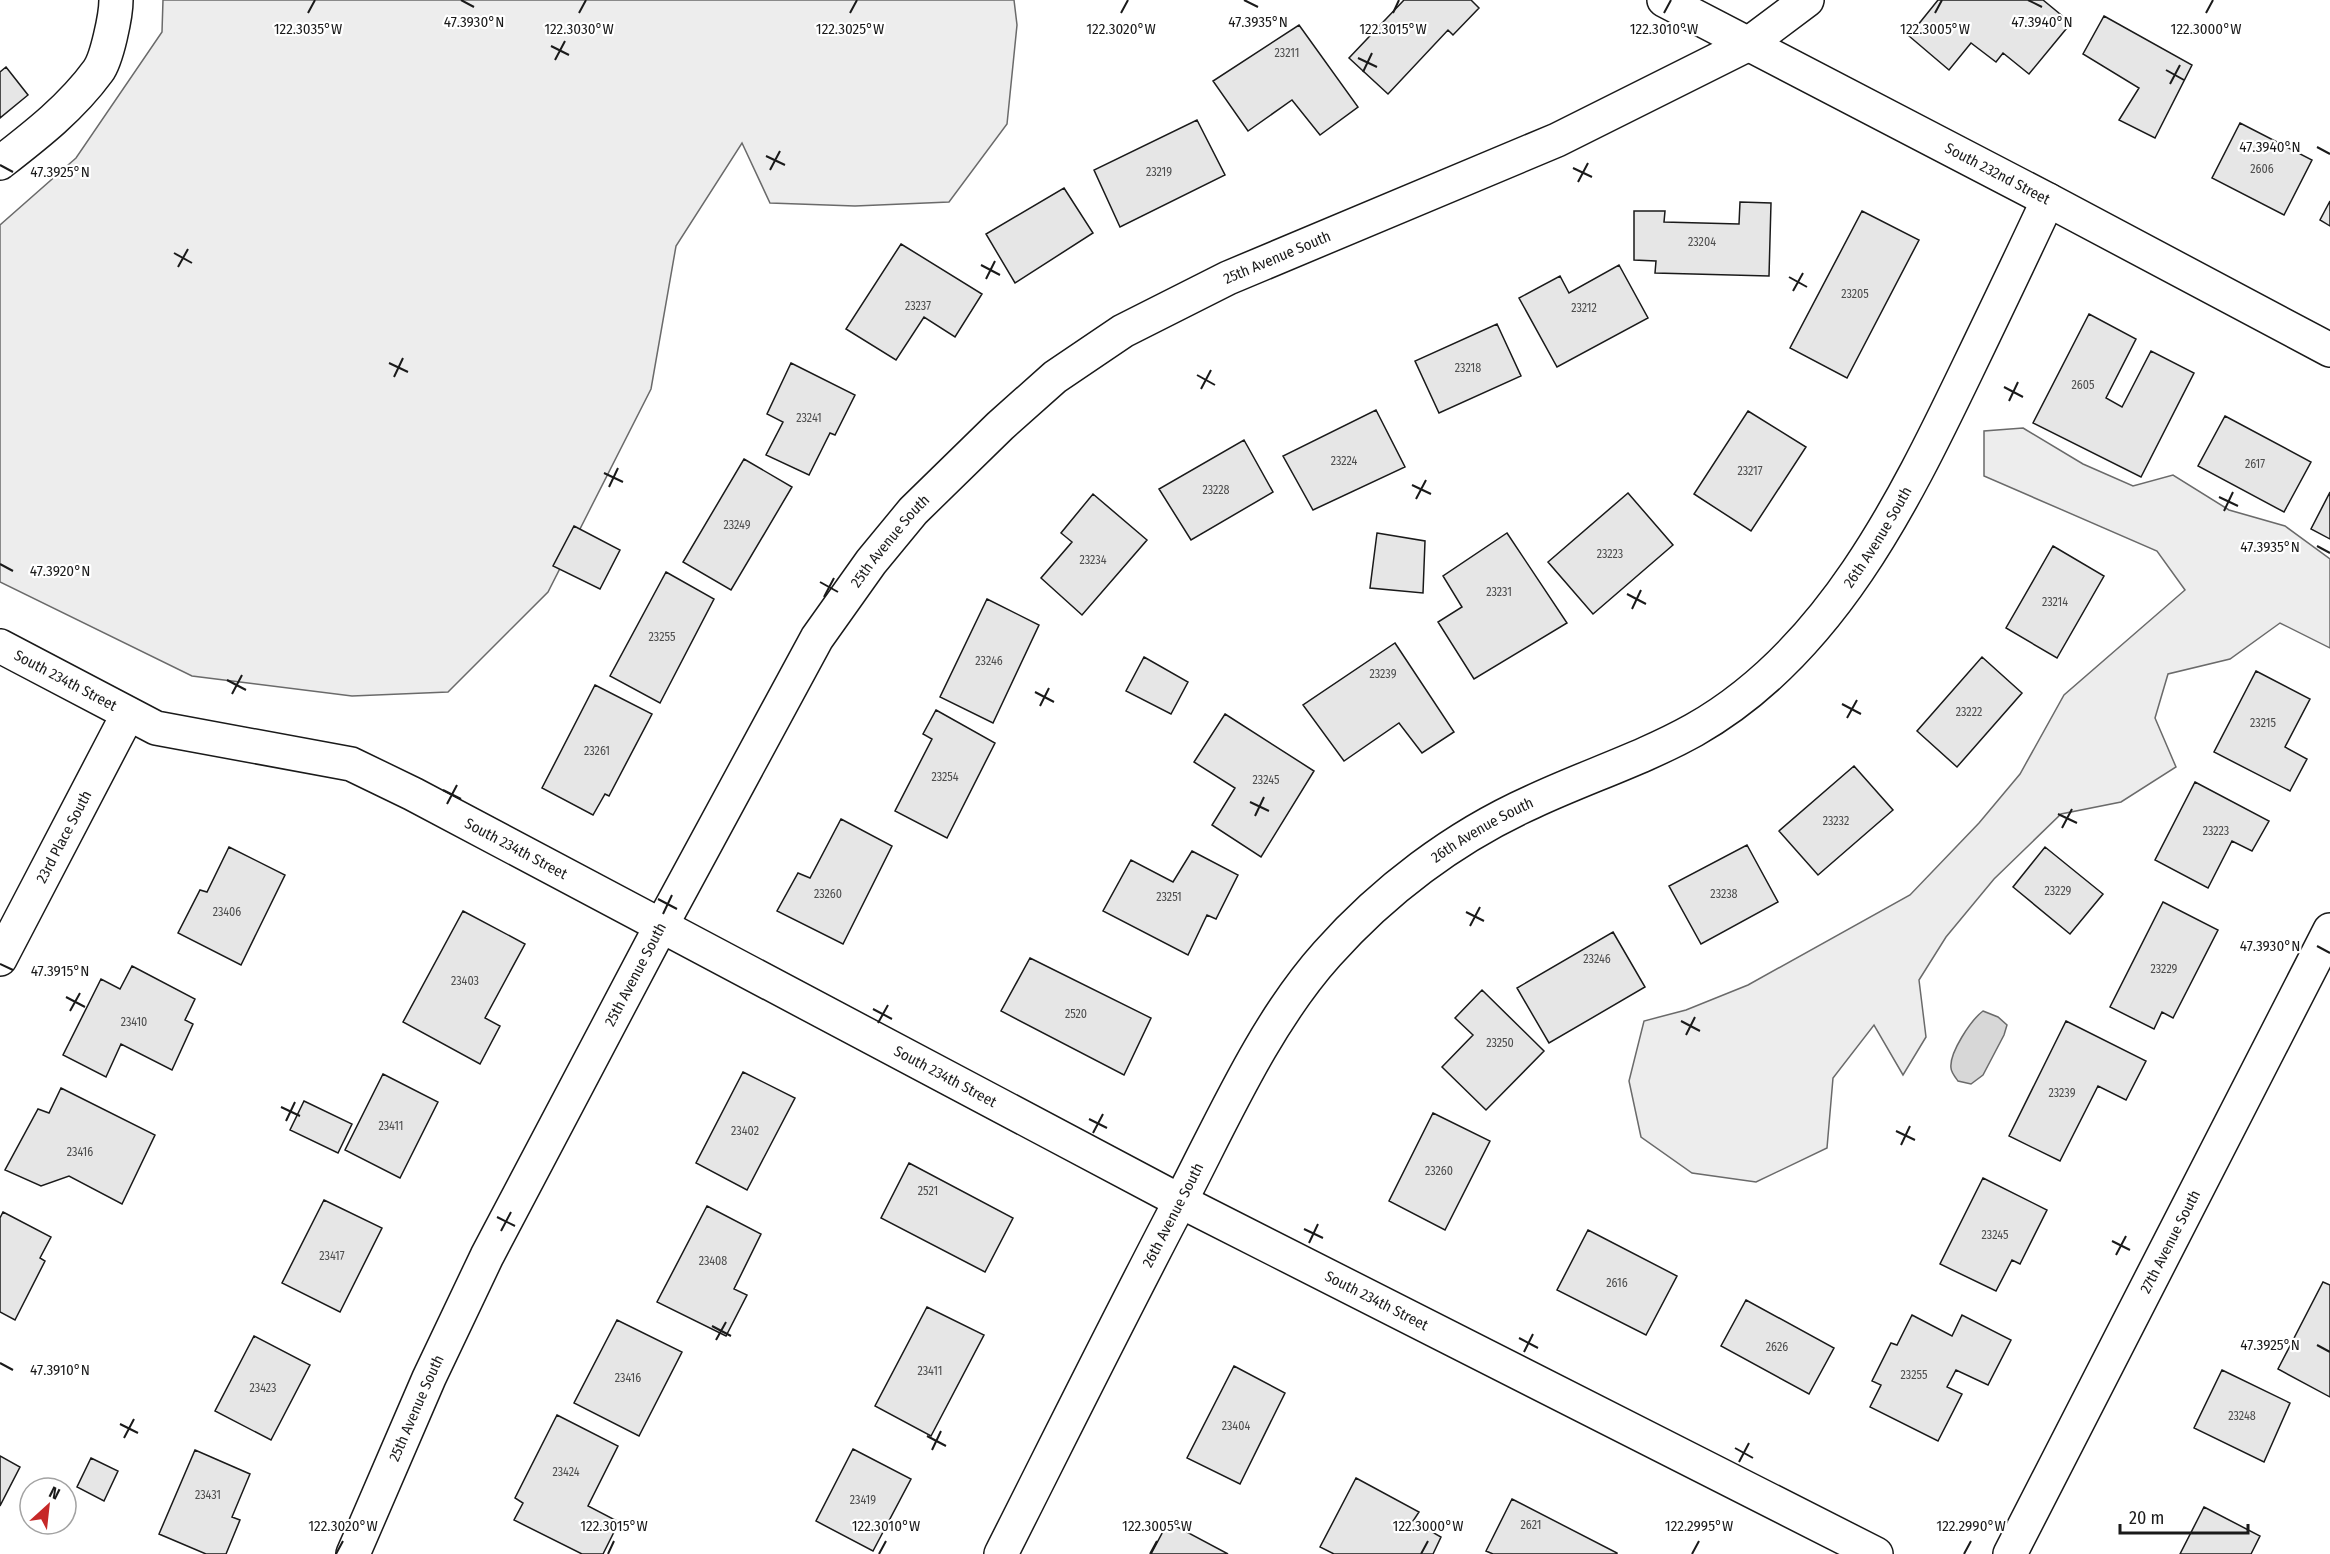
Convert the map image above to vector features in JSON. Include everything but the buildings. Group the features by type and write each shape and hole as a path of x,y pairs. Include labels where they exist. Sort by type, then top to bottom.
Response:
{"street":[{"path":"0,163 54,121 100,69 116,14 116,0"},
{"name":"South 232nd Street","path":"1664,0 2330,350"},
{"name":"25th Avenue South","path":"353,1554 429,1378 487,1256 661,926 817,638 913,511 1000,426 1055,377 1123,331 1228,278 1557,140 1747,45 1807,0"},
{"name":"26th Avenue South","path":"1001,1554 1180,1201 1265,1042 1297,991 1326,955 1403,880 1470,835 1529,802 1642,756 1696,729 1747,694 1807,637 1866,556 1931,444 2048,200"},
{"name":"South 234th Street","path":"0,645 156,728 351,764 423,799 1180,1201 1876,1554"},
{"name":"23rd Place South","path":"0,959 128,714"},
{"name":"27th Avenue South","path":"2010,1554 2330,930"}],"shaded area":[{"path":"163,0 1014,0 1017,25 1007,124 949,202 855,206 770,203 742,143 676,246 651,389 548,592 448,692 352,696 192,676 0,582 0,225 76,158 162,32"},
{"path":"2023,428 2083,464 2133,486 2173,475 2229,510 2285,526 2330,559 2330,648 2280,623 2230,659 2168,674 2155,718 2176,767 2121,802 2061,814 1994,879 1946,937 1919,980 1926,1037 1903,1075 1874,1025 1833,1078 1827,1148 1756,1182 1692,1173 1641,1137 1629,1081 1644,1021 1686,1010 1748,985 1910,895 1979,823 2020,774 2064,695 2185,590 2157,551 1984,476 1984,431"},
{"path":"1983,1011 1998,1017 2007,1025 2004,1035 1983,1075 1971,1084 1958,1081 1951,1070 1953,1054 1967,1029"}]}
